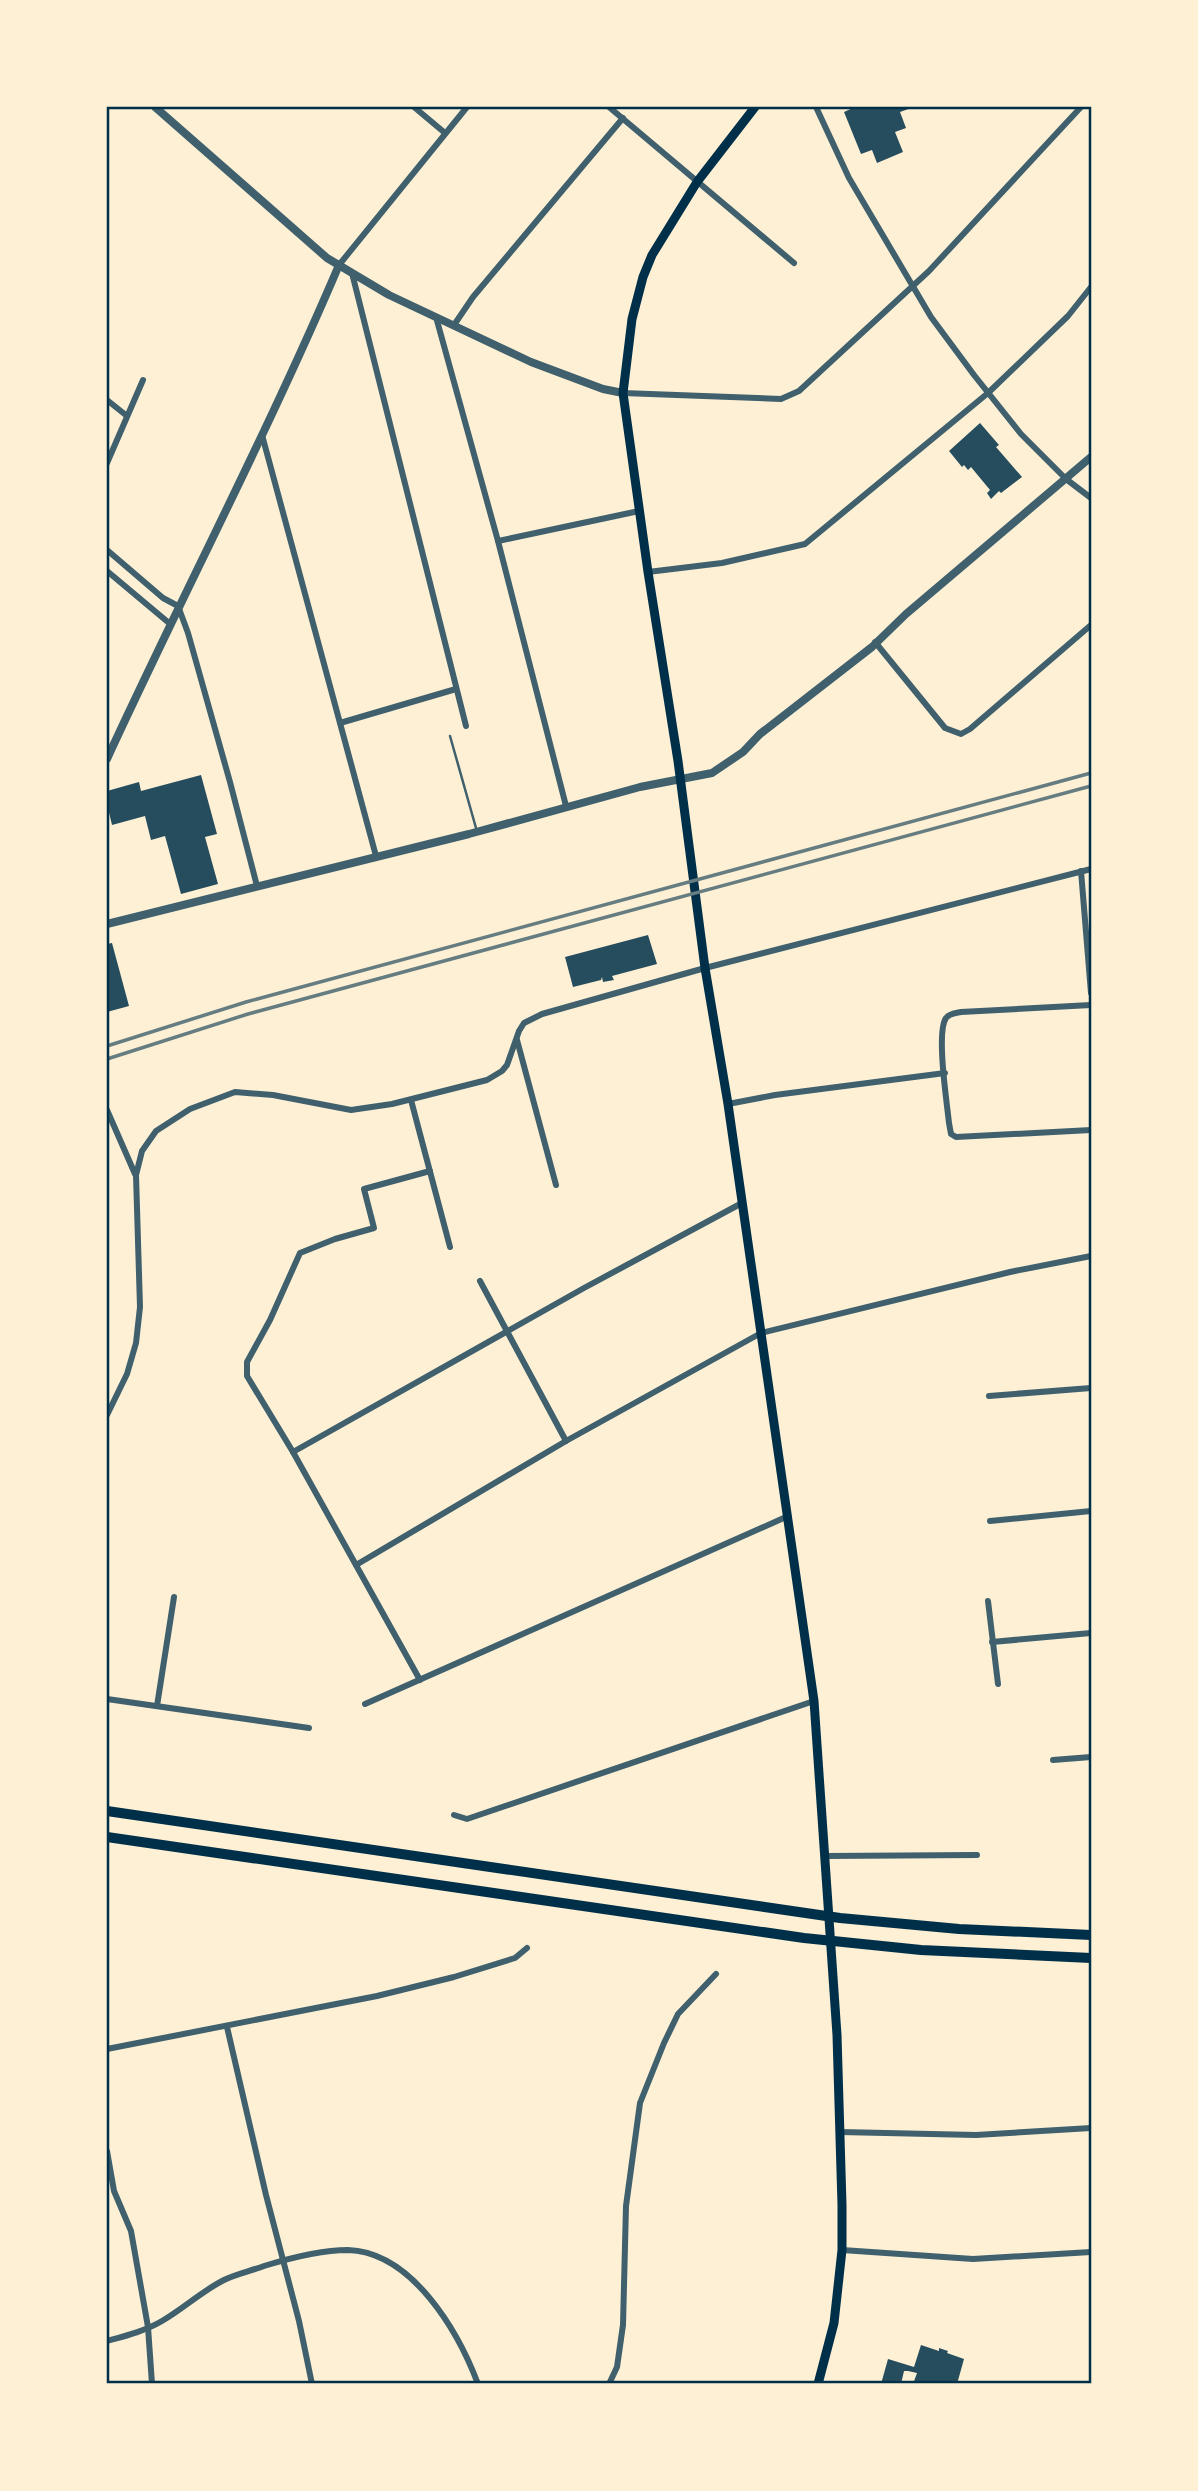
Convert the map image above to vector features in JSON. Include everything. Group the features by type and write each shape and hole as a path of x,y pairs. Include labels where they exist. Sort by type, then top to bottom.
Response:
{"highway":[{"path":"107,1811 840,1918 998,1931 1091,1935"},
{"path":"107,1837 804,1938 934,1951 1091,1958"}],"main road":[{"path":"755,107 697,182 658,245 643,277 632,319 623,393 814,1701 833,1981 842,2250 834,2323 818,2384"}],"street":[{"path":"155,107 327,258 389,295 531,362 603,389 623,393 781,399 799,391 912,287 1081,107"},
{"path":"414,107 445,133"},
{"path":"107,759 169,623 262,435 339,265 467,107"},
{"path":"609,107 794,263"},
{"path":"816,107 849,178 931,317 1021,434 1066,479 1091,498"},
{"path":"454,325 473,297 623,118"},
{"path":"352,273 466,726"},
{"path":"648,572 722,563 805,544 988,393 1040,345 1091,287"},
{"path":"436,317 498,541 566,806"},
{"path":"107,463 144,380"},
{"path":"107,400 127,416"},
{"path":"262,435 376,856"},
{"path":"107,924 477,832 566,806 712,773 743,752 760,734 846,668 905,614 1091,457"},
{"path":"498,541 639,511"},
{"path":"107,550 163,598 178,606 233,792 257,886"},
{"path":"107,571 169,623"},
{"path":"875,642 945,727 961,734 1091,625"},
{"path":"340,723 456,689"},
{"path":"107,1415 132,1358 139,1325 136,1175 142,1151 156,1131 190,1109 235,1092 273,1095 351,1110 411,1100 495,1076 508,1065 516,1038 524,1023 532,1018 705,968 1091,869"},
{"path":"1081,872 1091,993"},
{"path":"1091,1006 949,1014 941,1034 951,1134 956,1138 1091,1130"},
{"path":"516,1038 556,1185"},
{"path":"728,1104 775,1095 945,1073"},
{"path":"411,1100 450,1247"},
{"path":"107,1110 136,1175"},
{"path":"420,1680 246,1370 247,1362 270,1320 300,1253 374,1228 364,1189 430,1171"},
{"path":"293,1452 584,1288 742,1203"},
{"path":"356,1565 566,1441 761,1333 1010,1272 1091,1256"},
{"path":"480,1281 566,1441"},
{"path":"989,1396 1091,1388"},
{"path":"990,1521 1091,1511"},
{"path":"365,1704 786,1517"},
{"path":"157,1706 174,1597"},
{"path":"988,1601 998,1684"},
{"path":"992,1642 1091,1633"},
{"path":"107,1699 309,1728"},
{"path":"454,1815 467,1819 814,1701"},
{"path":"1053,1760 1091,1757"},
{"path":"826,1856 976,1855"},
{"path":"107,2049 377,1996 454,1977 515,1958 527,1948"},
{"path":"609,2384 617,2367 623,2325 626,2206 640,2103 678,2014 716,1975"},
{"path":"227,2026 313,2384"},
{"path":"840,2132 976,2135 1091,2128"},
{"path":"107,2151 110,2192 131,2231 148,2327 152,2384"},
{"path":"107,2341 161,2322 224,2280 294,2257 348,2250 378,2257 413,2280 432,2301 471,2366 478,2384"},
{"path":"842,2250 973,2259 1091,2252"}],"lane":[{"path":"450,736 477,832"}],"building":[{"path":"855,107 914,107 900,112 906,128 895,132 903,152 877,163 872,150 861,154 844,112"},
{"path":"980,423 999,445 996,447 1022,477 991,499 987,493 990,490 971,467 968,470 964,465 962,467 949,451"},
{"path":"201,775 217,834 205,837 218,884 181,894 165,836 151,840 145,816 112,825 107,791 139,782 141,791"},
{"path":"648,935 657,964 612,976 614,980 603,982 602,977 601,980 573,987 565,957"},
{"path":"112,943 129,1006 107,1012 107,944"},
{"path":"921,2345 939,2351 939,2348 964,2359 957,2384 913,2384 917,2373 904,2371 901,2384 881,2384 888,2359 914,2367"}],"railway":[{"path":"107,1046 246,1002 1091,773"},
{"path":"107,1059 248,1014 1091,786"}]}
